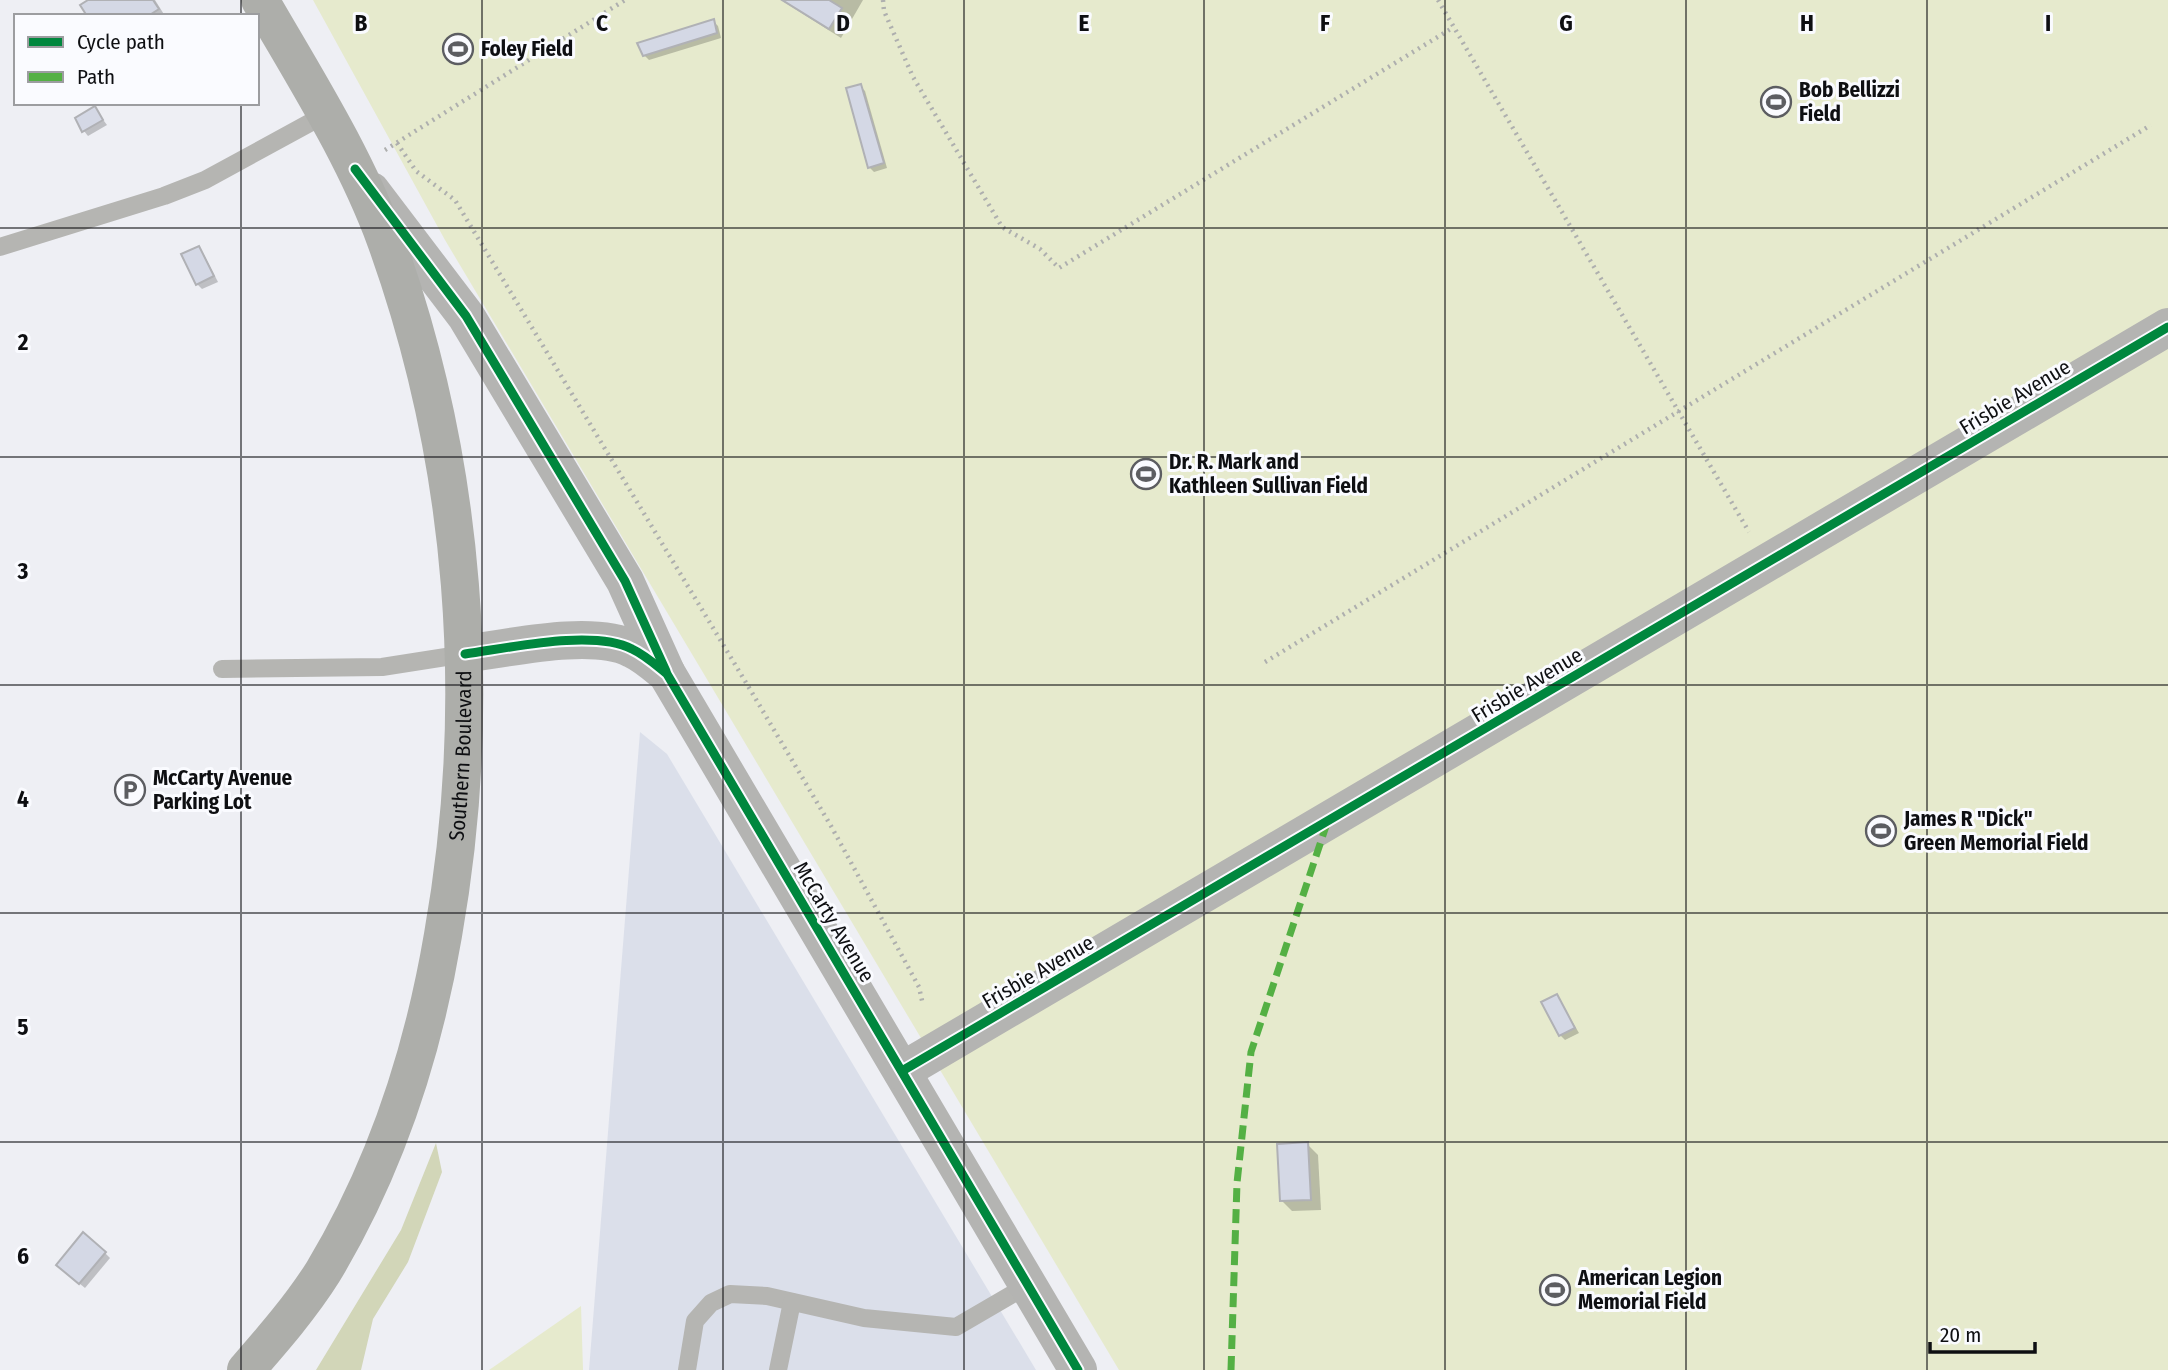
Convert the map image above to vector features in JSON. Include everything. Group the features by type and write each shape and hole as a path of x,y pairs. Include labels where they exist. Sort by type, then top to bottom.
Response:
{"main road":[{"path":"260,0 326,114"},
{"name":"Southern Boulevard","path":"246,1370 286,1323 322,1274 356,1213 405,1093 424,1025 449,901 464,760 465,654 459,570 439,434 406,299 385,237 355,169 326,114"}],"street":[{"path":"355,169 466,316 625,582 667,674"},
{"name":"Frisbie Avenue","path":"902,1071 2168,327"},
{"name":"McCarty Avenue","path":"465,654 536,644 598,641 631,649 667,674 1078,1370"}],"lane":[{"path":"0,247 164,196 205,180 326,114"},
{"path":"222,669 382,667 465,654"},
{"path":"687,1370 695,1321 711,1303 730,1294 766,1296 864,1318 956,1327 1028,1285"},
{"path":"778,1370 792,1302"}],"path":[{"path":"355,169 625,0"},
{"path":"883,0 884,11 913,77 1002,227 1040,249 1059,268 1454,27"},
{"path":"1438,0 1767,563"},
{"path":"1265,663 2151,125"},
{"path":"397,143 416,172 456,200 831,826 919,986 923,1004"}],"shaded area":[{"path":"640,732 667,754 1036,1370 589,1370"}],"green space":[{"path":"313,0 2168,0 2168,1370 1119,1370 445,240"},
{"path":"436,1143 442,1172 408,1262 373,1319 361,1370 316,1370 401,1230"},
{"path":"581,1306 583,1370 489,1370"}],"building":[{"path":"88,0 153,0 159,9 151,14 86,14 80,5"},
{"path":"782,0 829,0 842,8 829,29"},
{"path":"714,19 717,33 643,56 637,43"},
{"path":"861,84 884,163 868,168 846,88"},
{"path":"95,106 103,120 82,132 75,118"},
{"path":"199,246 214,276 196,285 181,254"},
{"path":"1557,994 1575,1028 1559,1036 1541,1002"},
{"path":"1308,1142 1311,1200 1280,1201 1277,1144"},
{"path":"83,1232 106,1252 79,1284 56,1265"}],"marked path":[{"path":"1231,1370 1237,1183 1251,1052 1327,823"}],"cycle path":[{"path":"355,169 466,316 625,581 666,671"},
{"path":"902,1071 2168,327"},
{"path":"465,654 550,642 596,640 632,649 667,674 1078,1370"}],"place":[{"name":"Foley Field","path":"458,49"},
{"name":"Bob Bellizzi Field","path":"1776,102"},
{"name":"Dr. R. Mark and Kathleen Sullivan Field","path":"1146,474"},
{"name":"McCarty Avenue Parking Lot","path":"130,790"},
{"name":"James R \"Dick\" Green Memorial Field","path":"1881,831"},
{"name":"American Legion Memorial Field","path":"1555,1290"}]}
